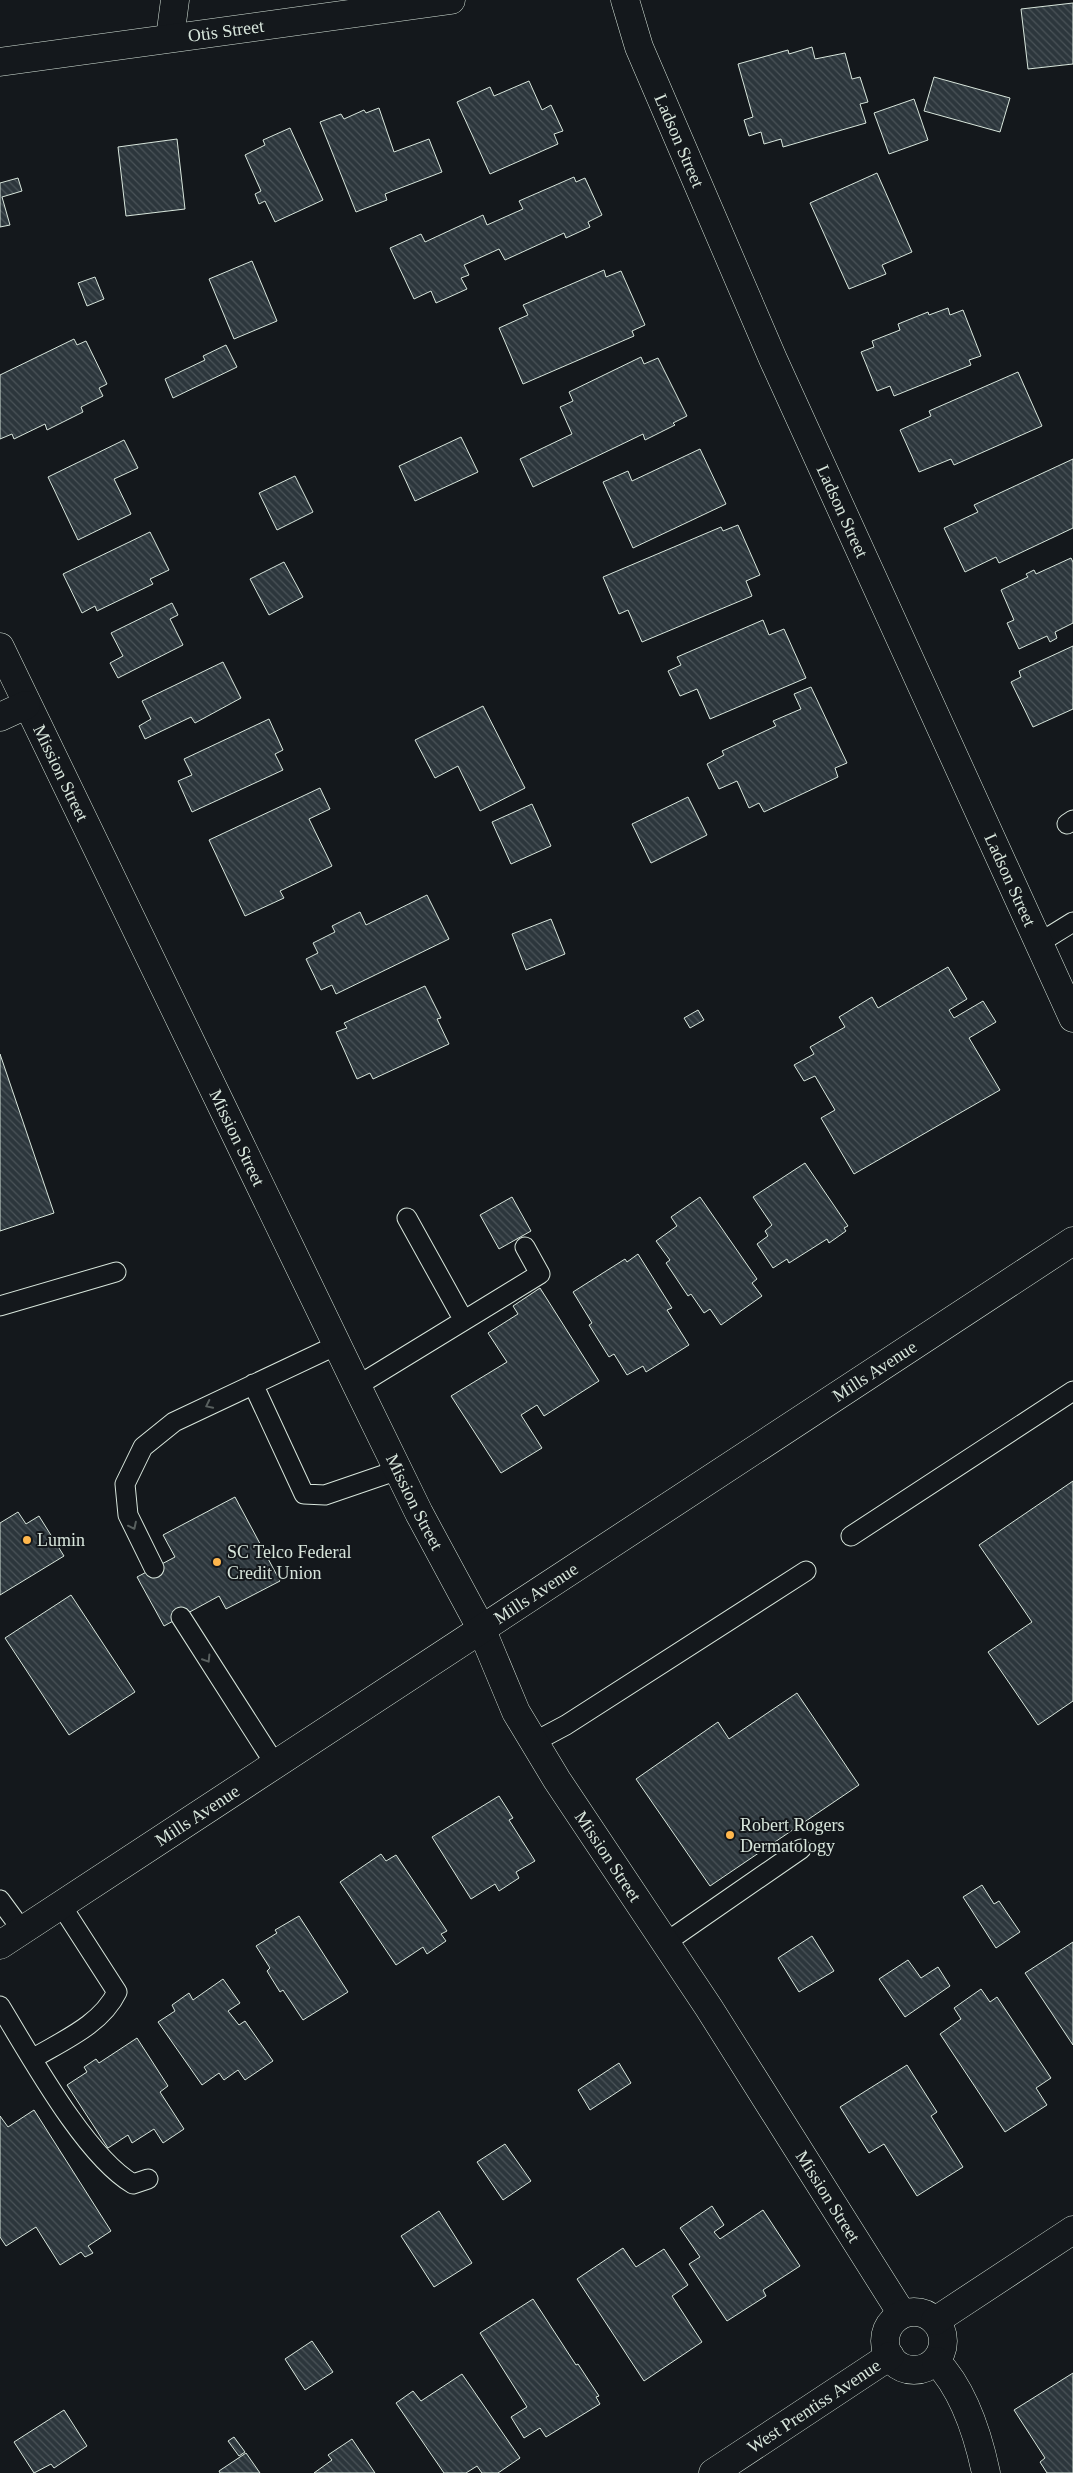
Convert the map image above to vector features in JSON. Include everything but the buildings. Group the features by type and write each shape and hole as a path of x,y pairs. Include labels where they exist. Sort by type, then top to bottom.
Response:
{"street":[{"path":"170,38 175,0"},
{"name":"Otis Street","path":"0,62 451,0"},
{"name":"Ladson Street","path":"625,0 639,47 773,359 1073,1018"},
{"name":"Mission Street","path":"0,647 26,705 398,1470 481,1628 507,1693 534,1742 902,2314"},
{"path":"0,717 26,705"},
{"name":"Mills Avenue","path":"0,1945 1073,1241"},
{"path":"935,2321 1073,2230"},
{"path":"914,2312 925,2314 935,2321 941,2331 943,2342 936,2361 922,2368 910,2369 898,2365 890,2356 886,2347 888,2328 894,2320 902,2314 914,2312"},
{"name":"West Prentiss Avenue","path":"713,2473 890,2356"},
{"path":"936,2361 948,2374 978,2438 986,2473"}],"lane":[{"path":"1039,943 1073,922"},
{"path":"408,1218 464,1319"},
{"path":"357,1386 540,1274 525,1247"},
{"path":"0,1306 116,1272"},
{"path":"154,1568 128,1515 125,1484 143,1447 174,1422 337,1344"},
{"path":"253,1384 304,1494 325,1495 398,1470"},
{"path":"851,1536 1073,1392"},
{"path":"534,1742 566,1725 806,1571"},
{"path":"181,1617 275,1764"},
{"path":"665,1943 801,1848"},
{"path":"0,1900 22,1930"},
{"path":"32,2058 92,2022 111,2004 117,1992 60,1905"},
{"path":"0,2006 32,2058 93,2148 119,2176 133,2184 148,2179"}],"place":[{"name":"Lumin","path":"27,1540"},
{"name":"SC Telco Federal Credit Union","path":"217,1562"},
{"name":"Robert Rogers Dermatology","path":"730,1835"}]}
